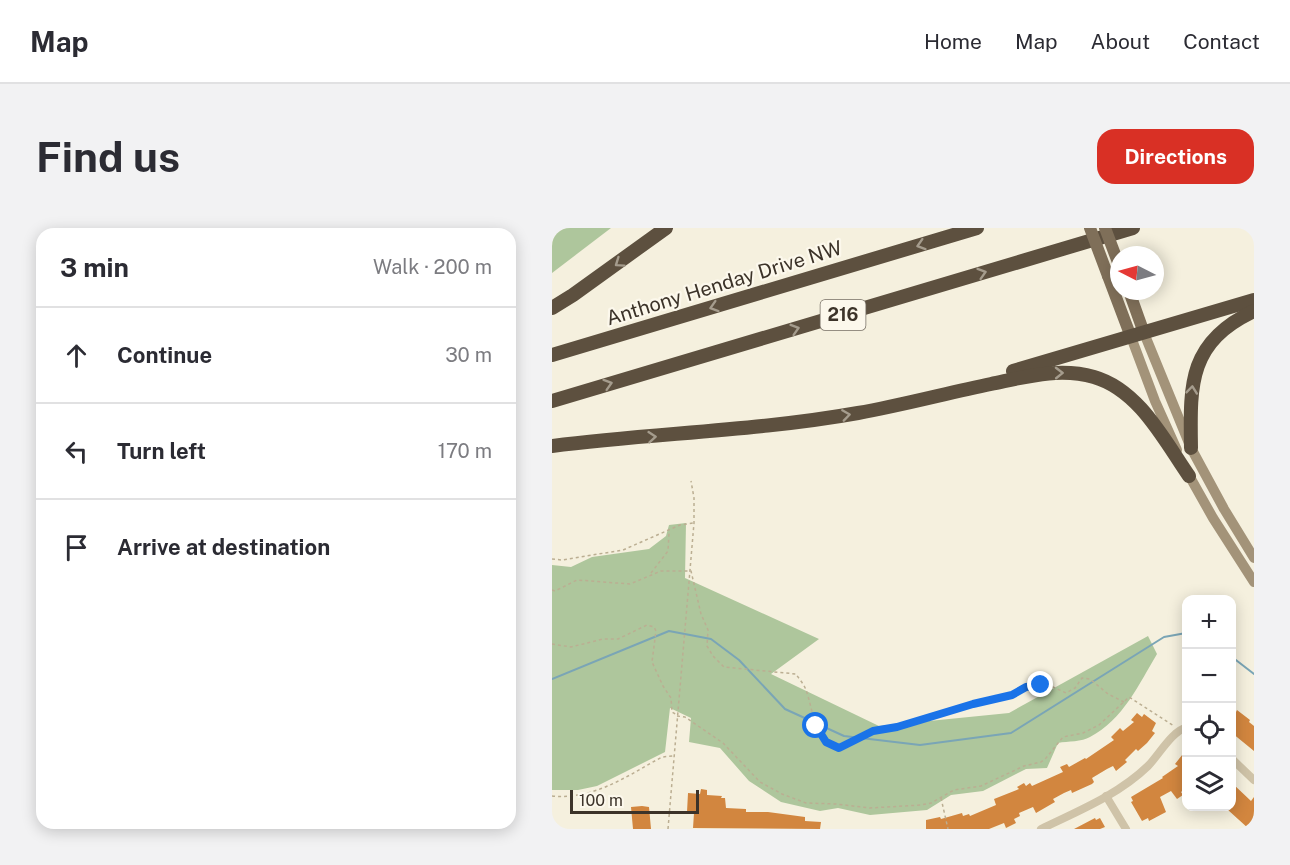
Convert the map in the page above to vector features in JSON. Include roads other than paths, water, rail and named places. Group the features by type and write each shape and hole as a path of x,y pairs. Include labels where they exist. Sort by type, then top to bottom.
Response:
{"highway":[{"path":"552,308 573,296 666,228"},
{"name":"Anthony Henday Drive NW","path":"552,355 977,228"},
{"name":"216","path":"552,401 1133,228"},
{"path":"919,399 1254,300"},
{"path":"1191,448 1190,403 1192,380 1198,365 1206,348 1224,330 1254,311"},
{"path":"552,446 769,426 860,413 1048,373 1072,372 1095,377 1114,386 1145,412 1189,476"}],"main road":[{"path":"1090,228 1108,276 1191,448 1254,558"},
{"path":"1106,228 1112,246"},
{"path":"1131,300 1137,335 1155,401 1189,476 1254,582"}],"street":[{"path":"1041,829 1106,796 1147,766 1182,729"},
{"path":"1236,763 1254,780"},
{"path":"1106,796 1126,829"}],"waterway":[{"path":"552,679 669,631 711,639 739,660 785,709 844,736 920,745 1011,733 1164,637 1182,634"},
{"path":"1236,660 1254,674"}]}
